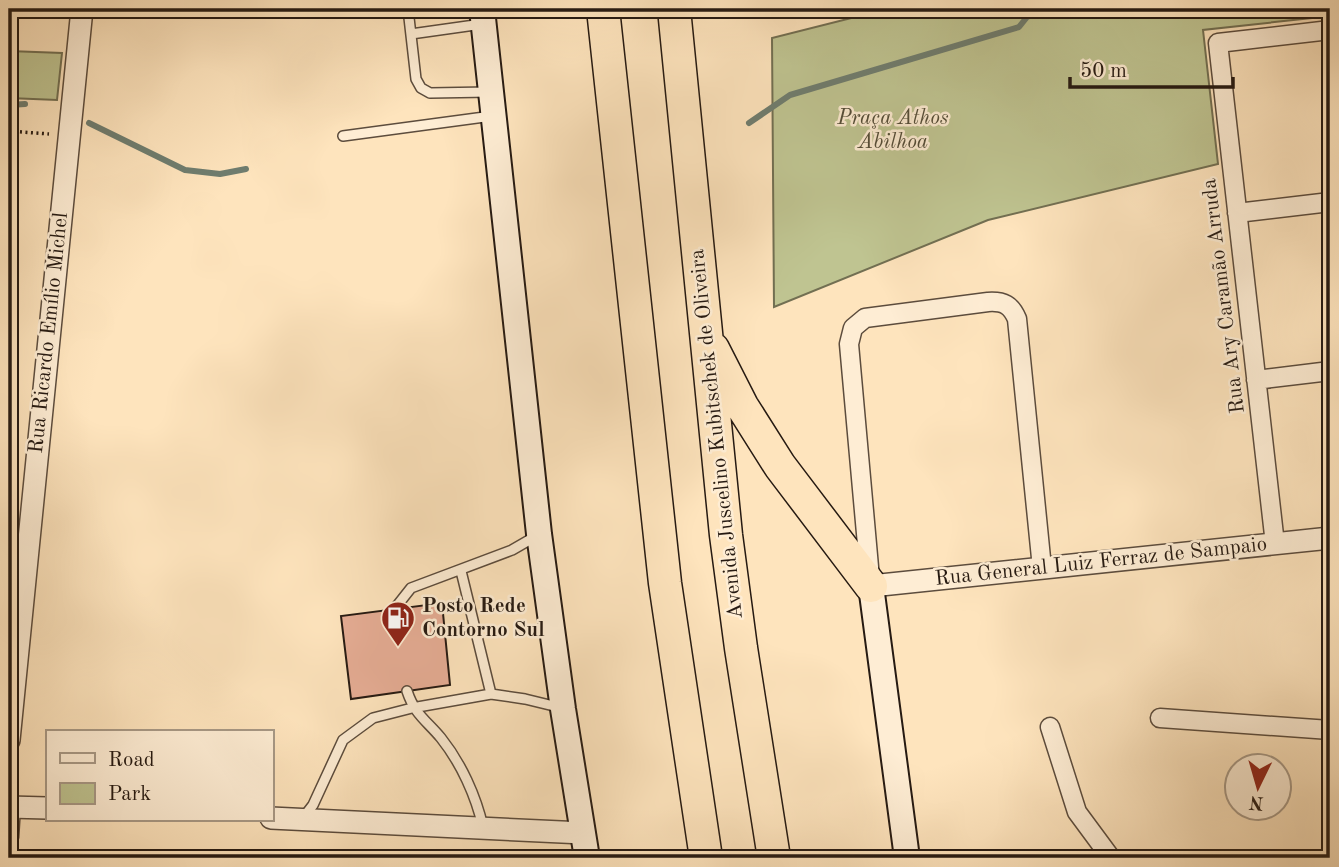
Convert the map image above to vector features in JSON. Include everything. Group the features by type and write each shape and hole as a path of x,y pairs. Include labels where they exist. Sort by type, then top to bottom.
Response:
{"highway":[{"path":"603,9 663,571 706,858"},
{"name":"Avenida Juscelino Kubitschek de Oliveira","path":"674,9 729,560 774,858"},
{"path":"705,334 742,406 767,447 871,586"}],"main road":[{"path":"483,16 539,534 587,858"},
{"path":"871,586 907,858"}],"street":[{"name":"Rua Ricardo Emílio Michel","path":"9,740 82,9"},
{"name":"Rua Ary Caramão Arruda","path":"1275,544 1218,43 1330,30"},
{"path":"1237,213 1330,202"},
{"path":"871,586 849,344 853,328 865,318 988,302 1006,304 1017,319 1042,568"},
{"path":"1256,380 1330,371"},
{"name":"Rua General Luiz Ferraz de Sampaio","path":"871,586 1330,538"},
{"path":"1160,718 1330,730"},
{"path":"1050,727 1077,812 1111,858"},
{"path":"9,837 9,802 46,808"},
{"path":"273,818 583,833"}],"lane":[{"path":"408,9 416,79 421,88 430,93 492,104"},
{"path":"411,34 483,16"},
{"path":"343,136 492,104"},
{"path":"396,607 411,588 512,550 539,534"},
{"path":"461,571 491,694"},
{"path":"407,691 412,708 441,739 460,767 479,808 484,828"},
{"path":"302,820 313,804 343,740 373,719 412,708 491,694 525,698 563,709"}],"path":[{"path":"9,131 69,136"}],"green space":[{"name":"Praça Athos Abilhoa","path":"887,9 1330,9 1330,16 1203,30 1218,164 988,220 774,307 772,38"},
{"path":"9,51 62,53 57,100 9,98"}],"building":[{"path":"442,603 450,685 351,699 341,616"}],"waterway":[{"path":"749,123 790,95 1019,27 1027,17 1045,9"},
{"path":"9,105 25,104"},
{"path":"89,123 185,170 220,174 246,169"}],"place":[{"name":"Posto Rede Contorno Sul","path":"398,648"}]}
